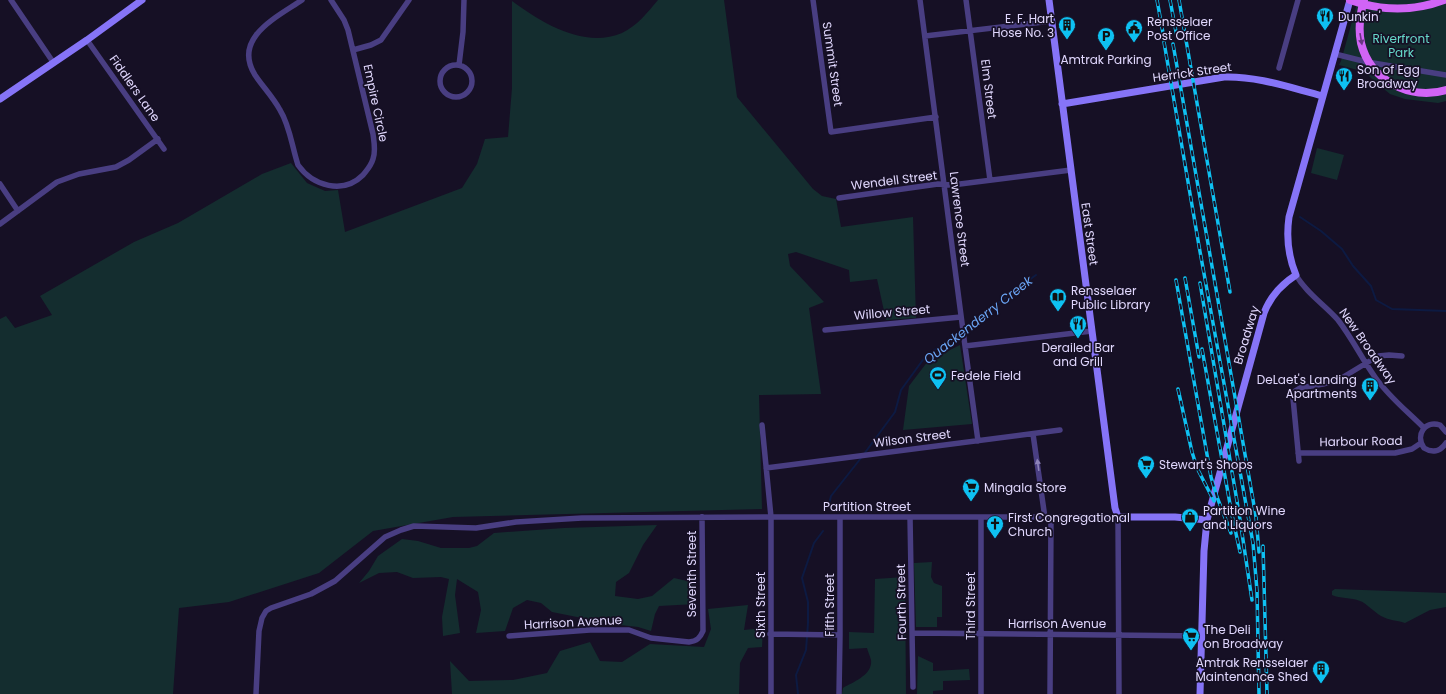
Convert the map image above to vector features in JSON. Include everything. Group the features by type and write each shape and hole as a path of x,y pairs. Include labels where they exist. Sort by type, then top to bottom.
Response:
{"main road":[{"path":"1350,0 1374,7 1395,9 1421,7 1444,1"},
{"path":"1364,0 1360,21 1360,37 1364,52 1375,70 1392,84 1406,90 1427,93 1446,90"}],"street":[{"path":"11,0 53,62"},
{"path":"0,99 87,40 142,0"},
{"name":"Empire Circle","path":"302,0 259,30 250,45 248,54 254,74 284,117 298,166 309,178 324,185 336,186 350,184 360,177 369,168 374,158 375,147 348,30 344,20 331,0"},
{"path":"353,50 371,45 381,40 409,0"},
{"path":"460,65 464,0"},
{"name":"Summit Street","path":"813,0 831,132 936,118"},
{"name":"Lawrence Street","path":"920,0 978,441"},
{"name":"Elm Street","path":"966,0 990,180"},
{"name":"East Street","path":"1049,0 1114,501 1118,518"},
{"path":"1279,68 1298,0"},
{"path":"1296,275 1288,248 1288,225 1350,0"},
{"path":"925,36 1052,21"},
{"name":"Fiddlers Lane","path":"87,40 164,149"},
{"path":"1335,54 1367,62 1446,75"},
{"path":"460,65 469,71 472,82 471,87 463,96 452,97 443,92 440,78 442,73 449,66 460,65"},
{"name":"Herrick Street","path":"1062,104 1216,78 1232,77 1255,79 1323,96"},
{"path":"0,224 57,182 79,174 116,167 130,160 158,139"},
{"name":"Wendell Street","path":"839,198 938,184 952,185 1071,170"},
{"path":"0,184 18,211"},
{"name":"Broadway","path":"1200,694 1204,551 1208,520 1259,330 1269,303 1283,285 1296,275"},
{"name":"New Broadway","path":"1296,275 1302,284 1342,325 1366,363 1390,396 1424,428"},
{"name":"Willow Street","path":"825,330 962,319"},
{"path":"965,346 1092,331"},
{"path":"1299,461 1293,398 1295,391 1300,388 1336,380 1353,372 1375,358 1382,356 1402,356"},
{"path":"1446,432 1437,424 1428,425 1424,428 1420,435 1421,443 1424,448 1432,451 1440,449 1446,443"},
{"name":"Sixth Street","path":"762,425 770,516 771,694"},
{"name":"Wilson Street","path":"766,468 1060,430"},
{"path":"1033,434 1048,518 1050,694"},
{"name":"Harbour Road","path":"1298,453 1395,453 1412,449 1421,443"},
{"name":"Partition Street","path":"256,694 259,631 262,618 266,611 311,594 335,581 377,543 401,530 414,526 426,525 476,528 527,521 582,518 770,516 1048,518 1175,517 1208,520"},
{"name":"Seventh Street","path":"702,517 703,631"},
{"name":"Fifth Street","path":"838,694 840,635 840,517"},
{"name":"Fourth Street","path":"910,517 913,687"},
{"name":"Third Street","path":"981,517 981,694"},
{"path":"1118,518 1119,694"},
{"name":"Harrison Avenue","path":"509,636 590,630 629,630 651,638 689,642 697,639 703,631"},
{"name":"Harrison Avenue","path":"912,633 1202,636"},
{"path":"770,634 840,635"}],"green space":[{"path":"658,0 724,0 737,97 813,189 822,196 836,199 841,227 913,217 916,318 886,320 877,279 850,282 849,270 796,252 788,254 790,266 824,302 809,308 821,394 759,395 762,509 453,517 373,531 319,573 229,602 179,608 173,694 0,694 0,319 6,316 15,328 52,315 40,296 134,242 178,223 262,174 291,163 307,183 325,191 338,190 345,232 462,188 477,164 485,139 508,137 512,88 512,1 536,18 550,25 578,36 593,38 608,37 622,33 633,27"},
{"name":"Riverfront Park","path":"1358,0 1446,0 1446,101 1438,103 1405,99 1390,94 1365,72 1339,65"},
{"path":"1317,148 1344,155 1337,180 1311,173"},
{"name":"Fedele Field","path":"960,345 972,424 903,430 909,386 928,361"},
{"path":"657,525 643,545 629,573 616,582 615,596 638,599 652,596 674,578 696,583 696,604 659,606 655,614 651,631 638,627 612,624 552,612 541,603 527,600 513,608 505,631 476,633 481,610 478,592 457,579 455,595 460,633 443,636 442,617 449,579 441,577 413,578 397,572 379,573 359,583 369,571 378,556 402,539 418,541 441,548 469,548 477,546 494,533 564,528"},
{"path":"932,562 931,577 934,583 942,586 942,617 937,617 937,627 916,627 914,563"},
{"path":"905,577 906,694 842,694 843,688 866,674 871,665 867,648 849,649 849,632 874,633 875,579"},
{"path":"1335,589 1446,593 1446,607 1430,610 1405,623 1384,618 1362,602 1332,595 1332,591"},
{"path":"748,605 744,630 763,628 762,647 748,648 740,663 739,694 452,694 450,661 469,681 513,680 547,673 560,651 590,642 600,661 622,662 650,644 704,647 711,629 708,609"},
{"path":"918,656 933,663 933,671 969,669 970,680 943,681 943,690 933,691 933,694 917,694"}],"waterway":[{"name":"Quackenderry Creek","path":"1300,217 1321,231 1342,249 1353,266 1371,286 1376,300 1392,309 1446,311"},
{"name":"Quackenderry Creek","path":"864,454 895,412 901,390 925,357 1036,275"},
{"name":"Quackenderry Creek","path":"829,504 831,496 861,458"},
{"name":"Quackenderry Creek","path":"798,694 796,675 806,650 808,623 808,602 802,578 814,543 823,531"}],"railway":[{"path":"1157,0 1163,33"},
{"path":"1170,0 1177,37"},
{"path":"1179,0 1230,292"},
{"path":"1164,42 1199,246 1253,543 1257,591 1259,694"},
{"path":"1173,44 1256,517 1259,552"},
{"path":"1185,278 1199,357"},
{"path":"1176,280 1211,477 1231,533"},
{"path":"1200,283 1239,513 1252,600"},
{"path":"1202,349 1240,552"},
{"path":"1178,389 1197,468 1214,501"},
{"path":"1263,546 1267,694"}],"place":[{"name":"Dunkin'","path":"1325,31"},
{"name":"E. F. Hart Hose No. 3","path":"1067,40"},
{"name":"Rensselaer Post Office","path":"1134,43"},
{"name":"Amtrak Parking","path":"1106,51"},
{"name":"Son of Egg Broadway","path":"1344,91"},
{"name":"Rensselaer Public Library","path":"1058,312"},
{"name":"Derailed Bar and Grill","path":"1078,339"},
{"name":"Fedele Field","path":"938,390"},
{"name":"DeLaet's Landing Apartments","path":"1370,401"},
{"name":"Stewart's Shops","path":"1146,479"},
{"name":"Mingala Store","path":"971,502"},
{"name":"Partition Wine and Liquors","path":"1190,532"},
{"name":"First Congregational Church","path":"995,539"},
{"name":"The Deli on Broadway","path":"1191,651"},
{"name":"Amtrak Rensselaer Maintenance Shed","path":"1321,684"}]}
